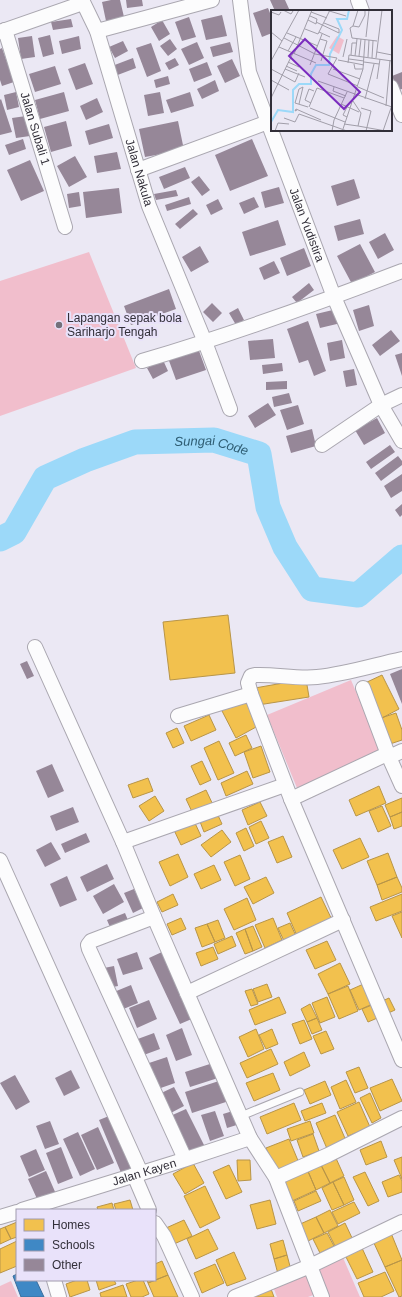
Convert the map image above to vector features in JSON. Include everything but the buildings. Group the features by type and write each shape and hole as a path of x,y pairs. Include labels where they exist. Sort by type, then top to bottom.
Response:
{"street":[{"path":"96,31 212,0"},
{"name":"Jalan Yudistira","path":"240,0 249,72 271,130"},
{"path":"358,0 362,10"},
{"path":"3,31 83,2"},
{"name":"Jalan Nakula","path":"83,2 96,31 149,206 205,342 230,409"},
{"name":"Jalan Subali 1","path":"3,31 65,227"},
{"path":"392,90 402,115"},
{"path":"138,170 268,122"},
{"name":"Jalan Yudistira","path":"271,131 334,297 381,405 402,441"},
{"path":"142,361 205,342 334,297 402,271"},
{"path":"322,445 381,405 402,395"},
{"path":"35,647 123,842 250,1138 276,1178 322,1297"},
{"path":"402,659 372,665 354,671 316,677 255,675 251,676 248,683 250,694 285,785 402,1060"},
{"path":"363,688 388,756 402,786"},
{"path":"178,716 250,694"},
{"path":"291,799 402,751"},
{"path":"123,842 285,785"},
{"path":"0,860 137,1174 148,1209"},
{"path":"154,917 91,941 88,945 185,1159"},
{"path":"187,994 343,920"},
{"path":"276,1178 328,1155 402,1118"},
{"name":"Jalan Kayen","path":"38,1208 137,1174 250,1138"},
{"path":"0,1217 16,1212"},
{"path":"235,1297 310,1266 402,1222"},
{"path":"156,1224 164,1236 192,1297"},
{"path":"54,1281 59,1297"}],"lane":[{"path":"241,1116 300,1092"}],"shaded area":[{"name":"Lapangan sepak bola Sariharjo Tengah","path":"89,252 136,368 0,416 0,281"},
{"path":"351,680 382,753 297,788 267,715"},
{"path":"341,1253 360,1297 326,1297 314,1267"},
{"path":"305,1271 316,1294 308,1297 277,1297 272,1284"},
{"path":"11,1281 18,1297 0,1297 0,1286"}],"waterway":[{"name":"Sungai Code","path":"0,539 14,532 45,478 85,460 135,442 214,440 259,454 268,507 285,547 312,589 358,595 402,557"}],"place":[{"name":"Lapangan sepak bola Sariharjo Tengah","path":"59,325"}]}
